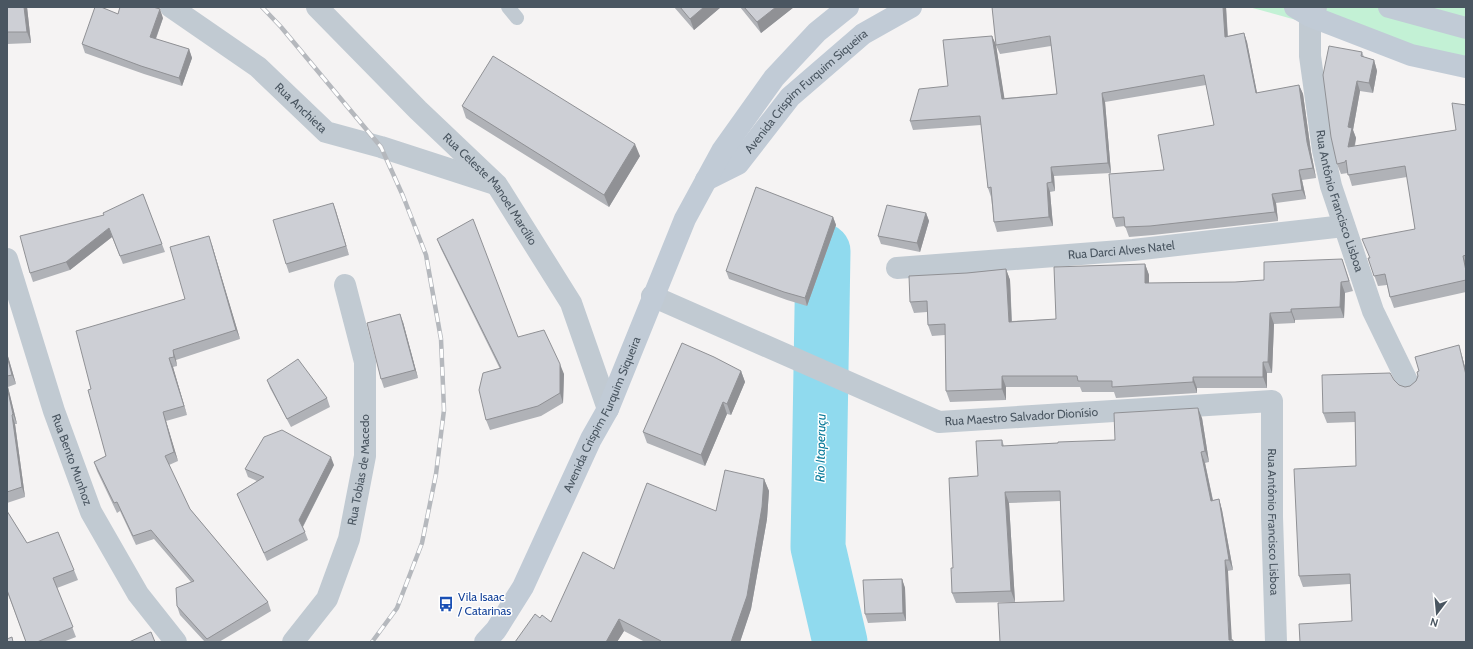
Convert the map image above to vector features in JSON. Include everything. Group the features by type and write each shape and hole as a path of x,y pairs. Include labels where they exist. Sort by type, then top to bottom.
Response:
{"main road":[{"name":"Avenida Crispim Furquim Siqueira","path":"490,636 522,587 592,439 608,409 652,296 685,219 722,151 774,78 817,32 848,7"},
{"name":"Avenida Crispim Furquim Siqueira","path":"706,180 738,164 790,97 863,34 911,7"},
{"path":"1389,7 1466,28"},
{"path":"1307,10 1411,54 1466,67"}],"street":[{"name":"Rua Anchieta","path":"171,7 258,68 326,132 381,147 497,184"},
{"name":"Rua Celeste Manoel Marcílio","path":"317,7 418,110 497,184 571,303 608,409"},
{"name":"Rua Antônio Francisco Lisboa","path":"1307,10 1310,56 1323,150 1331,186 1373,311 1409,386"},
{"name":"Rua Darci Alves Natel","path":"897,268 1133,250 1344,226"},
{"name":"Rua Bento Munhoz","path":"7,259 54,411 91,512 138,594 176,642"},
{"name":"Rua Tobias de Macedo","path":"294,642 327,599 348,539 365,456 365,362 345,285"},
{"name":"Rua Maestro Salvador Dionísio","path":"652,296 939,422 1272,401"},
{"name":"Rua Antônio Francisco Lisboa","path":"1272,401 1272,517 1276,642"},
{"path":"472,642 490,636"}],"lane":[{"path":"508,7 518,18"}],"green space":[{"path":"1249,7 1466,7 1466,67"}],"building":[{"path":"7,7 24,7 27,32 7,32"},
{"path":"95,7 101,7 118,14 120,7 153,7 160,9 150,37 189,49 179,78 141,66 82,44"},
{"path":"680,7 704,7 690,19"},
{"path":"744,7 776,7 757,22"},
{"path":"992,7 1223,7 1225,37 1244,33 1256,93 1299,85 1307,142 1313,168 1299,170 1302,190 1272,194 1275,212 1150,226 1125,227 1124,217 1113,218 1109,174 1164,170 1158,135 1214,125 1204,75 1102,93 1108,163 1051,167 1052,182 1047,183 1049,217 994,222 991,187 988,188 980,116 910,121 919,89 948,86 943,40 992,36 1002,99 1057,94 1050,36 996,45"},
{"path":"1329,46 1362,52 1361,56 1374,60 1369,83 1357,81 1348,127 1352,128 1348,147 1456,130 1452,103 1466,105 1466,255 1463,256 1466,280 1390,297 1385,274 1374,276 1368,258 1370,258 1362,239 1415,229 1405,166 1348,175 1346,160 1345,162 1337,164 1331,137 1323,75"},
{"path":"493,56 635,144 604,195 462,106"},
{"path":"756,187 833,217 805,298 726,271"},
{"path":"143,194 162,244 120,256 109,228 66,262 30,273 20,236 104,215 103,213"},
{"path":"333,203 346,246 286,264 273,220"},
{"path":"887,205 926,213 917,243 878,236"},
{"path":"473,219 518,337 544,330 560,364 560,393 538,406 486,420 479,390 483,373 501,368 437,239"},
{"path":"209,236 236,330 173,350 174,357 169,358 184,406 163,412 174,452 165,456 190,509 268,602 207,639 177,606 176,588 194,581 151,530 133,536 117,502 114,503 94,462 106,456 88,390 91,389 76,331 185,299 170,247"},
{"path":"1342,259 1349,281 1341,282 1340,307 1291,309 1291,312 1270,313 1268,362 1263,362 1263,377 1193,377 1193,382 1112,387 1112,381 1078,381 1077,376 1002,376 1002,389 946,391 945,324 928,325 927,301 910,302 909,276 1006,269 1009,322 1056,319 1054,267 1145,264 1145,283 1235,282 1264,280 1264,262"},
{"path":"400,314 415,370 381,379 367,323"},
{"path":"682,343 741,371 727,404 723,402 701,455 643,432"},
{"path":"1459,345 1466,375 1466,642 1300,642 1299,624 1352,621 1350,574 1299,576 1294,469 1356,466 1355,412 1323,413 1322,375 1390,373 1399,385 1405,387 1410,386 1416,381 1418,376 1417,372 1419,371 1415,357"},
{"path":"7,356 12,375 7,376"},
{"path":"298,359 327,398 287,419 267,380"},
{"path":"7,387 13,414 22,487 7,492"},
{"path":"1198,408 1205,451 1201,452 1211,501 1219,499 1229,560 1225,560 1229,640 1233,640 1233,642 1000,642 998,603 1064,601 1060,491 1005,492 1011,591 952,593 951,568 953,568 949,478 978,476 976,441 1002,440 1002,446 1115,440 1114,413"},
{"path":"282,430 331,457 299,520 305,532 264,553 237,494 264,477 245,469 264,437"},
{"path":"725,470 764,479 762,507 747,596 731,642 661,642 619,619 606,642 515,642 535,614 540,618 542,615 551,622 583,552 614,569 647,483 716,511"},
{"path":"7,511 27,543 58,532 74,570 53,578 73,627 37,642 26,642 7,590"},
{"path":"902,579 903,613 865,614 863,580"},
{"path":"151,632 155,642 129,642"},
{"path":"12,637 13,642 7,642 7,639"}],"waterway":[{"name":"Rio Itaperuçu","path":"823,251 818,547 840,642"}],"railway":[{"path":"262,7 281,27 381,147 403,196 426,255 441,339 444,410 436,474 422,543 397,608 372,642"}],"place":[{"name":"Vila Isaac / Catarinas","path":"446,604"}]}
